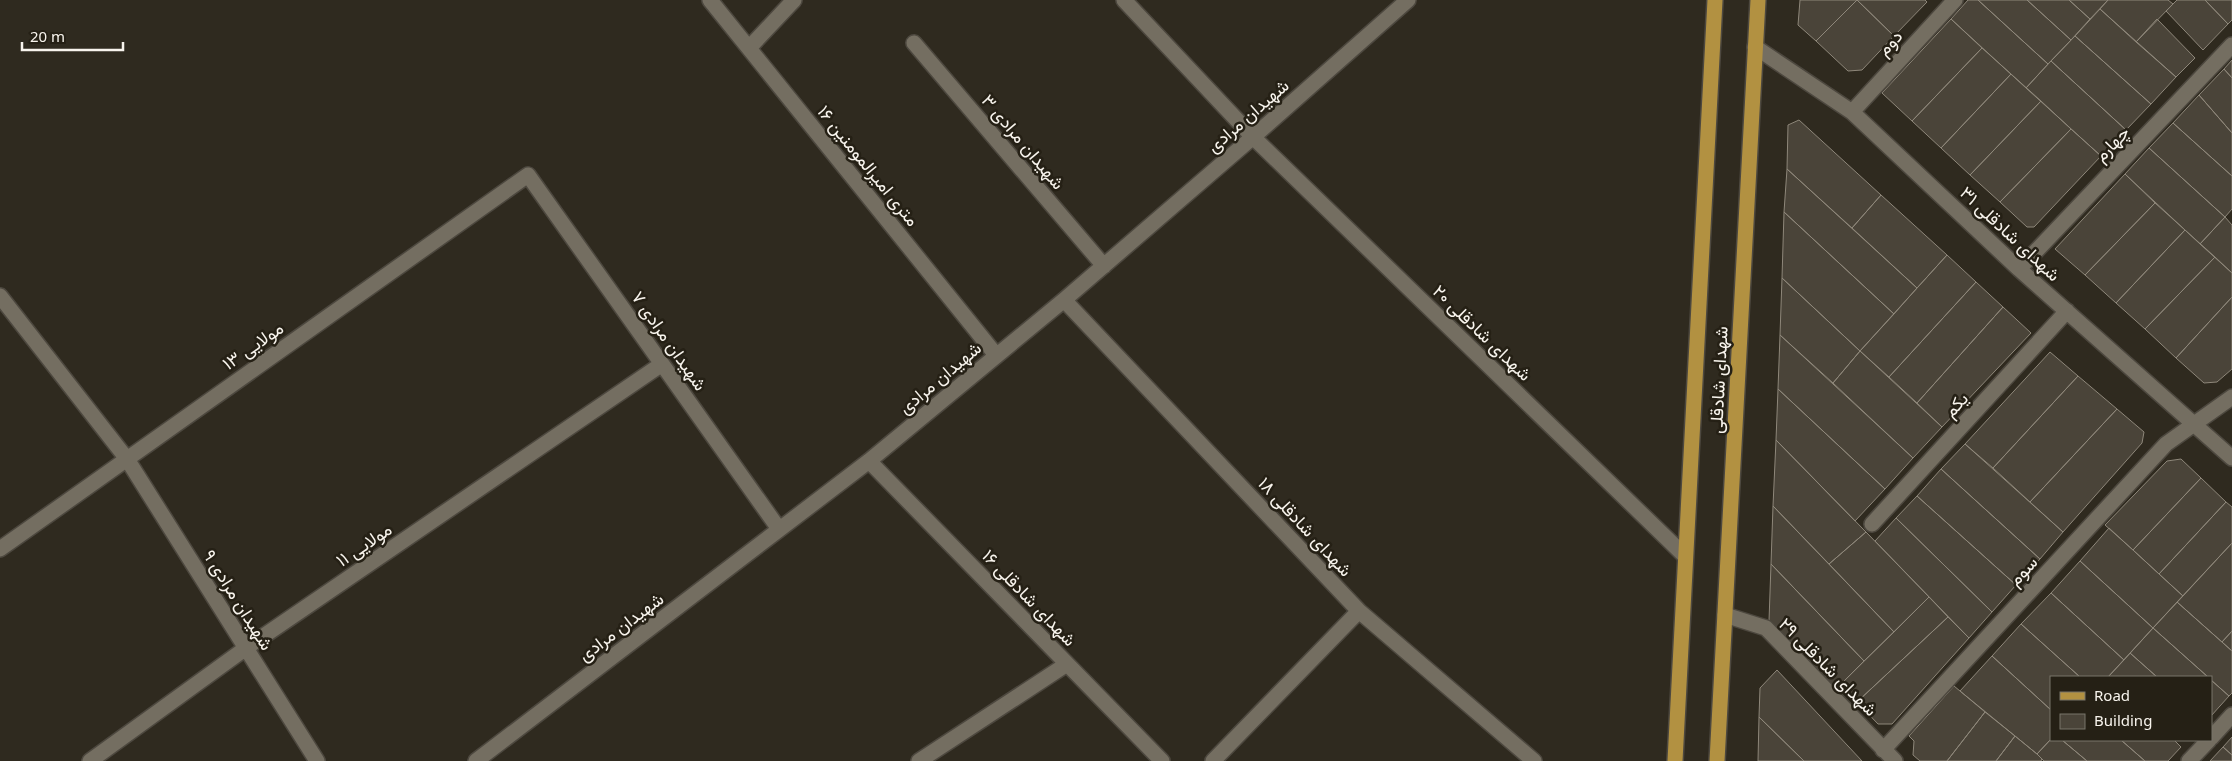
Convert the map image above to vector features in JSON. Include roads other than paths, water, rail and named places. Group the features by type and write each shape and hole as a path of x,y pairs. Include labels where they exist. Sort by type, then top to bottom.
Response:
{"main road":[{"name":"شهدای شادقلی","path":"1675,761 1714,0"},
{"name":"شهدای شادقلی","path":"1717,761 1758,0"}],"street":[{"name":"۱۶ متری امیرالمومنین","path":"710,0 996,355"},
{"path":"749,48 794,0"},
{"name":"شهدای شادقلی ۲۰","path":"1124,0 1253,137 1685,556"},
{"name":"شهیدان مرادی","path":"476,761 869,461 1104,266 1408,0"},
{"name":"دوم","path":"1852,112 1955,0"},
{"name":"شهیدان مرادی ۳","path":"914,43 1104,266"},
{"name":"چهارم","path":"2019,269 2232,45"},
{"name":"شهدای شادقلی ۳۱","path":"1755,47 1852,112 2019,269 2196,424 2232,458"},
{"name":"شهیدان مرادی ۷","path":"528,175 780,529"},
{"name":"مولایی ۱۳","path":"0,549 528,175"},
{"name":"شهیدان مرادی ۹","path":"0,296 127,458 317,761"},
{"name":"شهدای شادقلی ۱۸","path":"1064,300 1359,611 1534,761"},
{"name":"یکم","path":"1872,524 2067,311"},
{"name":"مولایی ۱۱","path":"90,761 246,648 662,364"},
{"name":"سوم","path":"1883,750 2166,444 2232,396"},
{"name":"شهدای شادقلی ۱۶","path":"869,461 1162,761"},
{"path":"1213,761 1359,611"},
{"name":"شهدای شادقلی ۲۹","path":"1725,616 1766,628 1895,761"},
{"path":"919,761 1068,664"},
{"path":"2212,737 2232,715"},
{"path":"2189,761 2208,741"}]}
